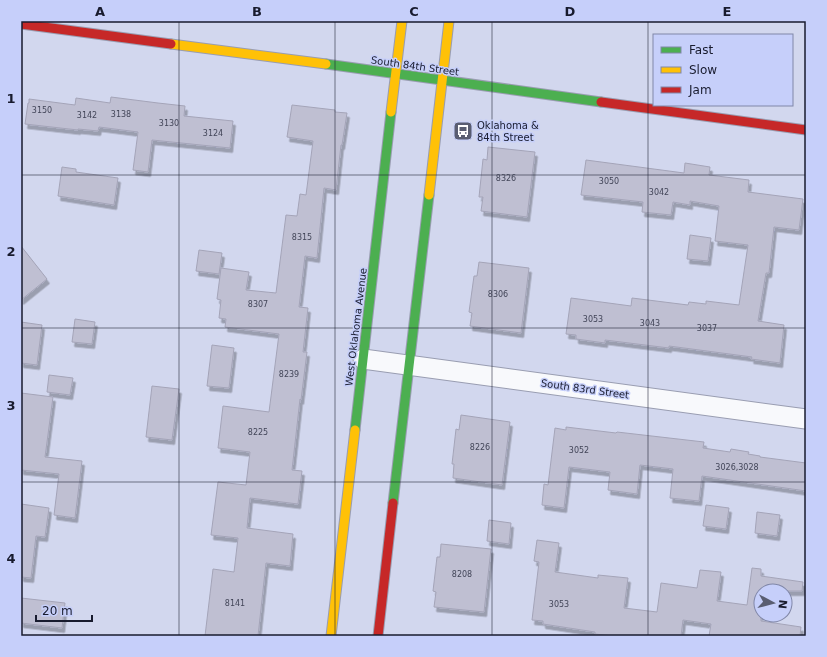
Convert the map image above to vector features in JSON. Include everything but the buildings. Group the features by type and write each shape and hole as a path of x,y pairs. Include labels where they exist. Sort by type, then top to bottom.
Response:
{"main road":[{"name":"West Oklahoma Avenue","path":"331,636 402,21"},
{"path":"378,636 449,21"},
{"name":"South 84th Street","path":"21,24 806,130"}],"street":[{"name":"South 83rd Street","path":"363,359 806,419"}],"traffic: fast":[{"path":"326,64 601,102"},
{"path":"355,430 391,112"},
{"path":"393,503 429,195"}],"traffic: slow":[{"path":"391,112 402,21"},
{"path":"429,195 449,21"},
{"path":"171,44 326,64"},
{"path":"331,636 355,430"}],"traffic: jam":[{"path":"21,24 171,44"},
{"path":"601,102 806,130"},
{"path":"378,636 393,503"}],"place":[{"name":"Oklahoma & 84th Street","path":"463,131"}]}
